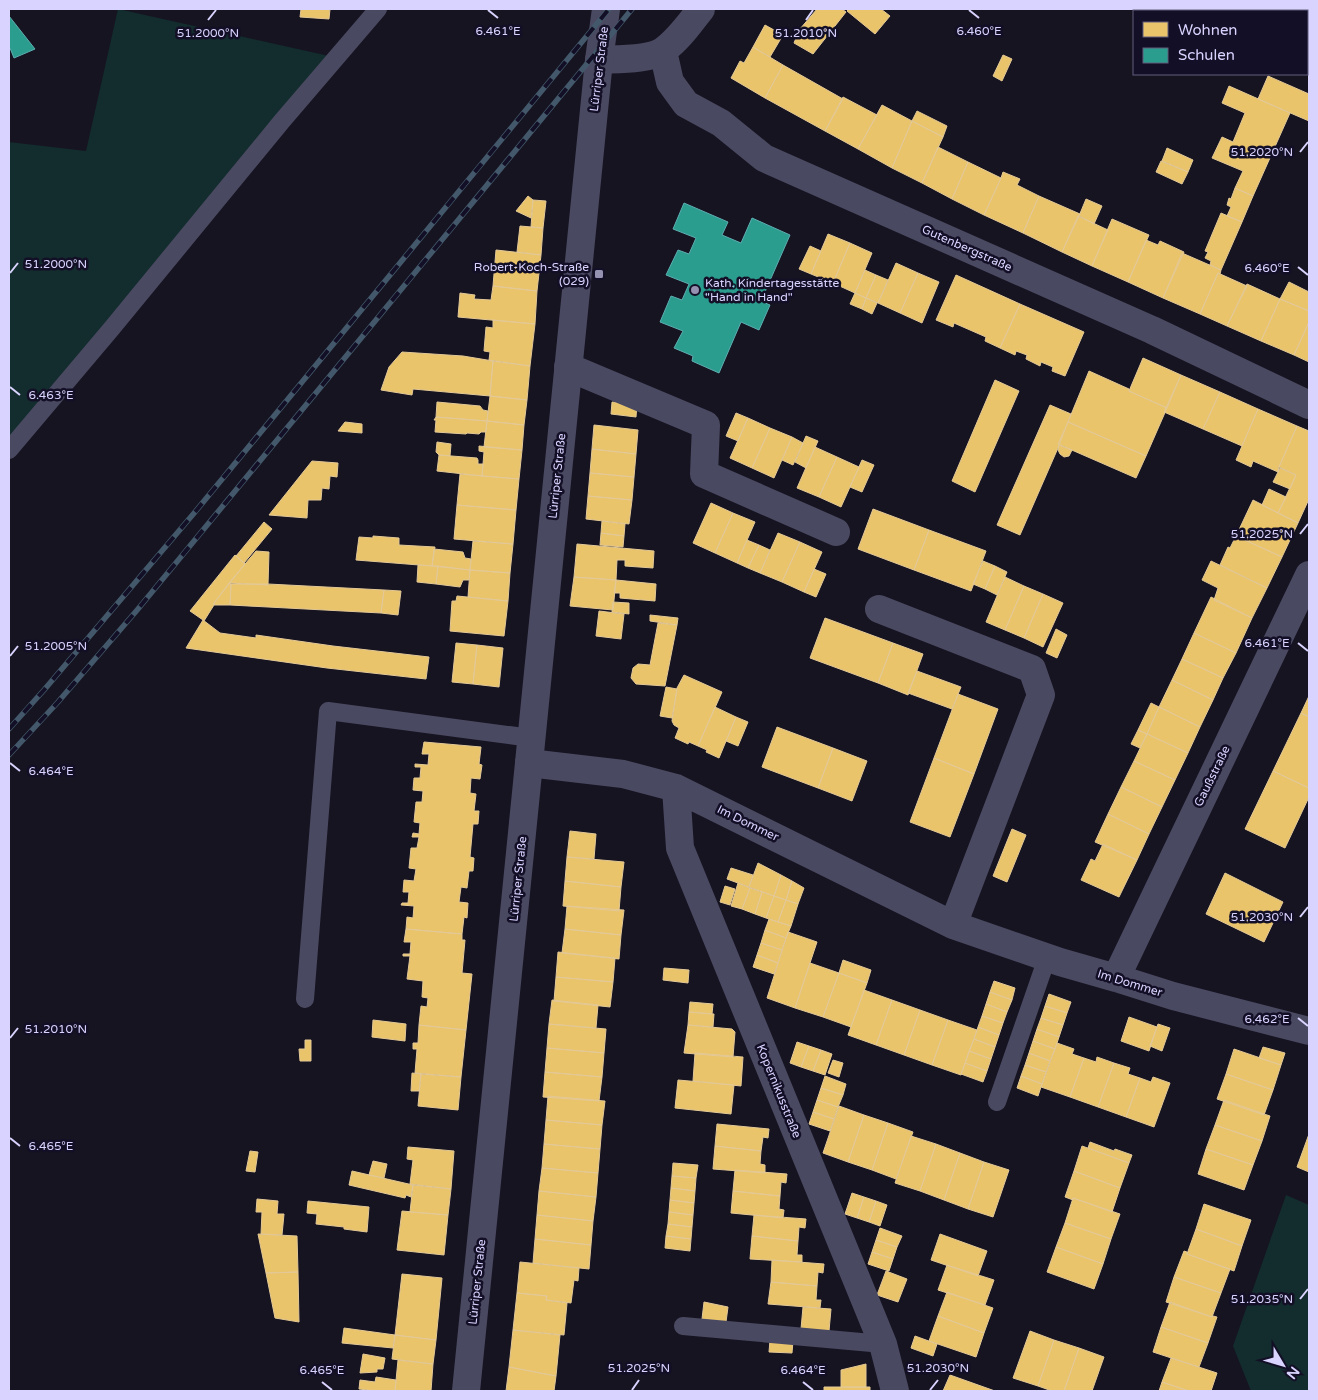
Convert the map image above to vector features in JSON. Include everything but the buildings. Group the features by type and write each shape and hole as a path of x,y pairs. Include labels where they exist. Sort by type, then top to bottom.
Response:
{"street":[{"name":"Lürriper Straße","path":"466,1391 599,60 606,9"},
{"path":"599,60 642,58 663,51 680,35 701,9"},
{"name":"Gutenbergstraße","path":"663,51 670,82 686,104 721,122 764,158 1126,318 1309,404"},
{"path":"568,367 706,425 704,474 836,532"},
{"name":"Gaußstraße","path":"1116,978 1309,575"},
{"path":"879,610 1032,669 1041,695 953,925"},
{"name":"Im Dommer","path":"530,750 676,788 953,925 1047,958 1173,996 1309,1031"},
{"name":"Kopernikusstraße","path":"676,788 680,848 883,1344 895,1391"}],"lane":[{"path":"9,450 112,328 282,120 378,9"},
{"path":"305,999 328,711 530,750"},
{"path":"997,1102 1047,958"},
{"path":"683,1326 883,1344"}],"green space":[{"path":"118,9 329,56 9,438 9,142 86,151"},
{"path":"1193,9 1309,9 1309,60 1308,10"},
{"path":"1286,1195 1309,1205 1309,1391 1251,1391 1233,1346"}],"railway":[{"path":"9,729 195,512 609,9"},
{"path":"9,755 58,702 138,609 632,9"}],"place":[{"name":"Robert-Koch-Straße (029)","path":"599,274"},
{"name":"Kath. Kindertagesstätte \"Hand in Hand\"","path":"695,290"}]}
